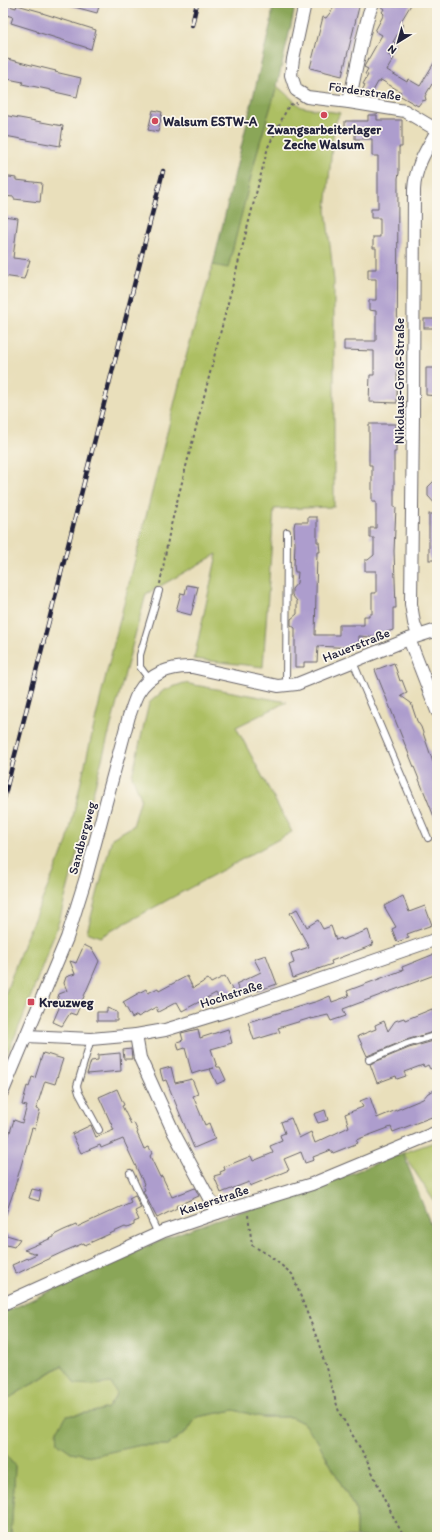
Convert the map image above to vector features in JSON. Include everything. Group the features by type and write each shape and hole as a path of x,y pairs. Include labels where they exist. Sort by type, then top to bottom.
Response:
{"street":[{"path":"304,96 296,90 291,75 305,3"},
{"path":"349,102 362,41 373,3"},
{"name":"Förderstraße","path":"304,96 405,111 436,128"},
{"name":"Nikolaus-Groß-Straße","path":"436,128 414,177 414,414 411,604 414,623 414,637 437,710"},
{"name":"Hauerstraße","path":"149,678 180,666 192,667 263,683 286,686 297,684 414,637 437,630"},
{"name":"Sandbergweg","path":"3,1091 66,938 84,885 129,716 137,693 149,678"},
{"name":"Hochstraße","path":"26,1036 92,1039 136,1035 165,1030 230,1010 437,939"},
{"path":"136,1035 140,1058 174,1133 217,1213"},
{"name":"Kaiserstraße","path":"3,1304 158,1234 217,1213 312,1184 437,1132"}],"lane":[{"path":"286,686 287,532"},
{"path":"149,678 140,667 140,655 159,591"},
{"path":"353,662 428,838"},
{"path":"369,1060 407,1044 437,1035"},
{"path":"92,1039 77,1086 79,1093 99,1130"},
{"path":"130,1173 158,1234"}],"path":[{"path":"159,591 170,530 268,147 289,106 299,103 304,96"},
{"path":"246,1204 250,1220 252,1245 270,1256 292,1274 318,1341 339,1412 366,1458 404,1537"}],"green space":[{"path":"273,3 296,3 277,86 258,149 228,268 213,265 271,22"},
{"path":"277,86 301,107 340,113 334,126 326,210 334,281 334,507 274,509 263,667 194,659 217,554 146,594 59,921 22,1020 3,1063 3,1000 25,940 67,842 103,687 188,349 213,265 228,267 258,149"},
{"path":"184,683 287,702 236,727 292,832 100,937 87,932 112,838 133,826 141,798 132,776 149,703 164,690"},
{"path":"437,1141 437,1206 403,1153"},
{"path":"403,1153 437,1241 437,1537 356,1537 356,1511 317,1440 303,1423 291,1417 262,1417 234,1410 197,1417 187,1431 168,1445 141,1445 92,1456 71,1452 58,1443 57,1430 67,1416 108,1408 117,1394 111,1383 93,1385 75,1384 62,1365 3,1402 3,1313 160,1240 215,1220 311,1189"},
{"path":"63,1365 93,1385 111,1383 117,1394 108,1408 67,1416 57,1430 58,1443 71,1452 92,1456 141,1445 168,1445 187,1431 197,1417 234,1410 262,1417 291,1417 303,1423 317,1440 356,1511 356,1537 11,1537 15,1466 3,1452 3,1402"},
{"path":"3,1452 15,1466 11,1537 3,1537"}],"building":[{"path":"71,3 100,3 97,13 71,6"},
{"path":"332,3 360,3 342,76 310,68 323,17 326,18 333,9"},
{"path":"380,3 412,3 400,23 403,25 393,42 396,43 388,55 394,58 387,70 407,82 408,79 420,86 437,58 437,87 432,84 425,96 426,100 422,101 418,106 399,95 401,92 381,80 378,82 369,98 360,94 368,75 365,74 368,69 364,67 382,35 375,31 384,14 382,12 384,9 380,6"},
{"path":"3,4 16,8 17,5 96,30 91,49 11,23 13,17 3,14"},
{"path":"3,58 81,78 77,97 3,78"},
{"name":"Walsum ESTW-A","path":"153,110 162,112 158,132 148,130"},
{"path":"3,115 63,126 60,146 5,136 5,134 3,134"},
{"path":"368,115 377,115 377,120 402,120 402,147 399,147 398,178 397,403 369,402 370,375 374,375 374,351 344,350 344,341 376,341 376,311 369,310 369,300 376,300 376,279 368,279 368,269 376,269 376,248 373,248 373,237 380,237 380,218 371,218 371,209 378,209 378,156 372,156 372,139 355,139 355,132 345,133 345,121 368,121"},
{"path":"3,176 16,178 16,180 42,183 40,202 14,199 14,197 3,196"},
{"path":"3,216 18,218 13,258 30,260 24,279 3,276"},
{"path":"424,319 437,319 437,328 424,328"},
{"path":"426,368 437,368 437,396 426,395"},
{"path":"369,424 396,424 396,452 394,452 394,507 396,507 394,551 396,608 393,608 393,630 387,632 382,638 359,636 359,642 352,648 318,646 317,662 304,662 304,667 295,667 295,628 291,625 291,619 297,614 297,601 292,595 292,589 297,583 298,572 295,572 294,566 295,522 308,522 308,517 317,517 317,542 319,542 320,552 317,552 315,635 339,635 339,625 364,625 364,616 369,616 369,614 372,614 372,593 376,593 376,571 365,571 365,560 368,560 374,555 374,538 370,538 370,528 376,528 376,502 372,502 372,465 369,465"},
{"path":"437,478 437,506 428,496 428,487"},
{"path":"429,514 437,514 437,560 429,560"},
{"path":"187,585 198,587 191,615 176,611 181,593 185,594"},
{"path":"394,663 400,681 402,680 407,693 401,696 411,703 433,762 434,761 437,768 437,824 375,670"},
{"path":"403,896 409,912 425,906 432,925 407,934 409,938 397,942 392,929 396,927 384,906"},
{"path":"297,909 307,927 318,920 323,929 331,926 336,940 341,938 342,940 368,930 373,945 331,961 332,964 293,978 289,965 294,963 291,953 309,947 290,913"},
{"path":"84,945 92,949 99,961 76,1015 70,1013 62,1026 53,1022 59,1008 57,1000 59,994 67,991 64,983 66,977 75,974 70,961 76,963"},
{"path":"437,953 437,974 343,1009 346,1016 331,1021 328,1015 311,1018 278,1028 280,1032 254,1040 248,1022 330,996 332,1002 349,996 347,991 403,970 402,967"},
{"path":"266,955 277,984 257,991 255,985 240,992 236,984 261,972 254,959"},
{"path":"187,976 193,988 208,979 211,983 225,976 234,993 220,1001 216,993 182,1011 177,1002 158,1012 156,1007 138,1017 137,1015 132,1018 123,1002 146,989 148,993 158,988 159,991"},
{"path":"107,1008 117,1012 117,1021 97,1021 97,1012 107,1012"},
{"path":"432,1009 437,1022 437,1031 406,1040 367,1056 358,1036 376,1029 375,1025 384,1021 388,1031 395,1021 404,1018 405,1020"},
{"path":"198,1029 200,1038 228,1029 232,1043 211,1049 217,1067 220,1067 226,1080 217,1084 210,1069 214,1068 201,1071 192,1074 185,1048 179,1050 177,1042 183,1040 181,1033"},
{"path":"437,1040 437,1066 430,1069 428,1065 424,1067 423,1065 404,1072 406,1076 397,1079 396,1076 377,1083 370,1064 409,1048"},
{"path":"131,1049 132,1059 124,1059 123,1050"},
{"path":"43,1053 63,1059 55,1084 45,1081 36,1109 40,1110 35,1129 32,1128 13,1193 5,1216 3,1216 3,1153 14,1120 22,1123 27,1106 22,1105 27,1086 29,1087 32,1077 35,1078"},
{"path":"120,1053 121,1071 87,1074 91,1061 98,1060 98,1055"},
{"path":"171,1067 175,1083 192,1079 198,1094 193,1096 205,1125 209,1123 215,1139 194,1148 166,1080 163,1081 160,1070"},
{"path":"117,1089 124,1105 122,1106 131,1124 134,1123 144,1149 149,1147 152,1153 150,1156 172,1197 195,1188 199,1196 176,1206 177,1208 157,1218 143,1191 145,1190 144,1184 123,1139 101,1148 100,1145 81,1153 72,1134 91,1125 96,1137 114,1130 99,1097"},
{"path":"437,1089 437,1115 393,1132 391,1127 356,1140 358,1143 333,1153 331,1150 313,1157 314,1160 305,1163 301,1152 284,1159 289,1170 250,1186 249,1182 221,1193 214,1176 221,1174 220,1172 225,1170 224,1167 251,1156 253,1161 273,1153 270,1146 282,1141 280,1135 285,1133 281,1122 291,1118 299,1138 311,1132 315,1143 349,1127 345,1114 363,1107 360,1101 370,1097 377,1118 423,1099 428,1093"},
{"path":"325,1110 328,1120 318,1123 314,1114"},
{"path":"32,1189 41,1191 39,1201 29,1198"},
{"path":"135,1195 141,1208 135,1211 139,1220 134,1222 134,1225 127,1228 125,1227 85,1245 84,1243 16,1274 12,1265 37,1254 24,1250 54,1237 54,1235 64,1230 76,1225 77,1227 131,1202 129,1198"},
{"path":"3,1234 20,1239 14,1247 3,1244"}],"railway":[{"path":"192,25 197,3"},
{"path":"3,802 163,171"}],"place":[{"name":"Zwangsarbeiterlager Zeche Walsum","path":"324,115"},
{"name":"Walsum ESTW-A","path":"155,121"},
{"name":"Kreuzweg","path":"31,1002"}]}
